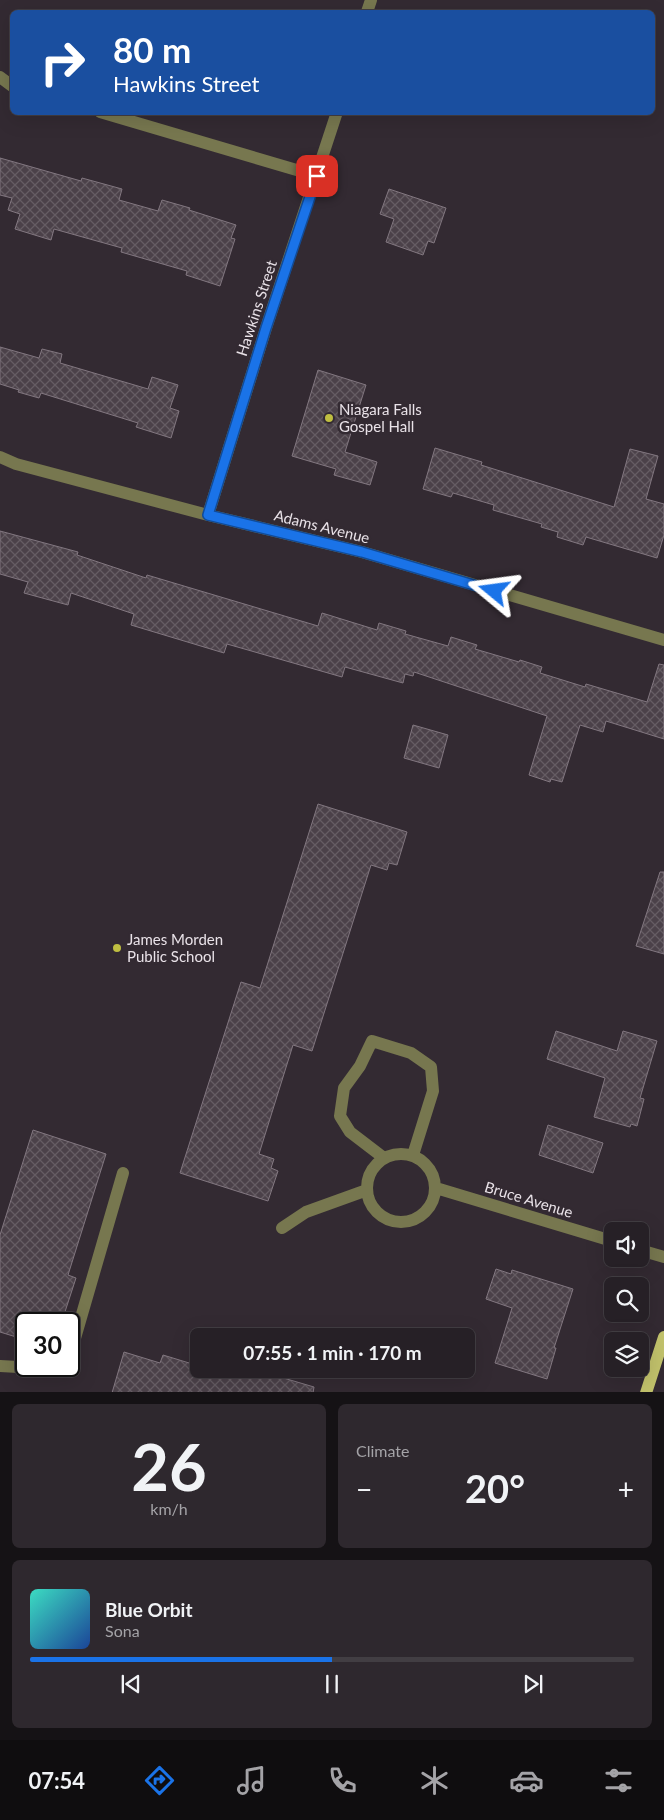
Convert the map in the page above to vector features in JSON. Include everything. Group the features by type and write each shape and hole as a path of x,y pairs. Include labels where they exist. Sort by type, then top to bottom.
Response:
{"main road":[{"path":"646,1392 664,1336"}],"street":[{"path":"110,115 317,176"},
{"name":"Hawkins Street","path":"208,515 266,328 336,115"},
{"name":"Adams Avenue","path":"0,457 16,464 208,515 362,552 664,640"},
{"path":"384,1158 350,1132 340,1116 344,1088 360,1066 372,1041 412,1053 431,1067 434,1091 413,1155"},
{"path":"393,1154 413,1155 430,1168 436,1188 434,1199 428,1210 419,1218 408,1222 396,1222 385,1219 376,1212 369,1202 366,1190 370,1172 376,1164 393,1154"},
{"path":"80,1322 124,1173"},
{"name":"Bruce Avenue","path":"436,1188 604,1239"},
{"path":"282,1228 306,1212 366,1190"},
{"path":"649,1253 664,1257"},
{"path":"0,1366 15,1368"}],"building":[{"path":"0,158 81,181 82,178 122,189 119,200 158,211 162,200 236,225 231,238 235,239 220,286 186,275 187,271 121,252 122,248 54,229 51,240 15,229 20,214 8,210 12,198 0,195"},
{"path":"389,189 446,208 434,243 428,241 423,255 386,242 394,219 380,214"},
{"path":"0,347 39,358 42,349 62,354 60,363 148,389 152,377 178,385 170,408 179,411 171,438 136,427 138,423 41,393 39,398 0,384"},
{"name":"Niagara Falls Gospel Hall","path":"318,370 366,385 345,452 377,462 370,485 334,475 336,469 292,456"},
{"path":"435,448 482,462 481,465 614,507 630,449 658,456 646,499 664,504 664,535 657,558 586,537 583,545 557,537 558,532 541,527 542,524 493,510 494,505 453,493 451,497 423,489"},
{"path":"0,531 78,552 77,555 146,578 147,575 318,626 322,613 377,630 379,623 406,631 405,634 448,646 451,637 477,645 475,649 542,667 540,673 585,687 586,684 647,702 659,664 664,665 664,739 606,721 603,732 580,725 562,782 551,779 550,782 529,775 547,716 414,672 413,676 405,674 403,683 345,667 342,677 227,644 224,653 131,625 134,614 71,593 68,605 24,593 28,582 0,574"},
{"path":"413,725 448,735 439,768 404,758"},
{"path":"318,804 407,832 397,865 389,863 387,870 371,865 312,1051 293,1045 259,1154 274,1159 271,1168 278,1171 268,1201 180,1173 241,982 260,988"},
{"path":"660,872 664,872 664,954 636,946"},
{"path":"556,1031 617,1051 623,1031 657,1041 640,1098 644,1099 637,1126 631,1124 630,1127 594,1117 605,1078 547,1059"},
{"path":"548,1125 603,1143 593,1173 539,1155"},
{"path":"33,1130 106,1154 68,1275 76,1278 65,1312 15,1312 15,1337 0,1332 0,1235"},
{"path":"496,1269 511,1274 512,1270 573,1289 554,1348 556,1348 547,1379 495,1363 512,1308 486,1299"},
{"path":"124,1352 160,1363 163,1355 190,1363 190,1378 284,1378 314,1387 313,1392 112,1392"}],"place":[{"name":"Niagara Falls Gospel Hall","path":"329,418"},
{"name":"James Morden Public School","path":"117,948"}],"route":[{"path":"317,176 266,328 208,515 362,552 494,591"}]}
